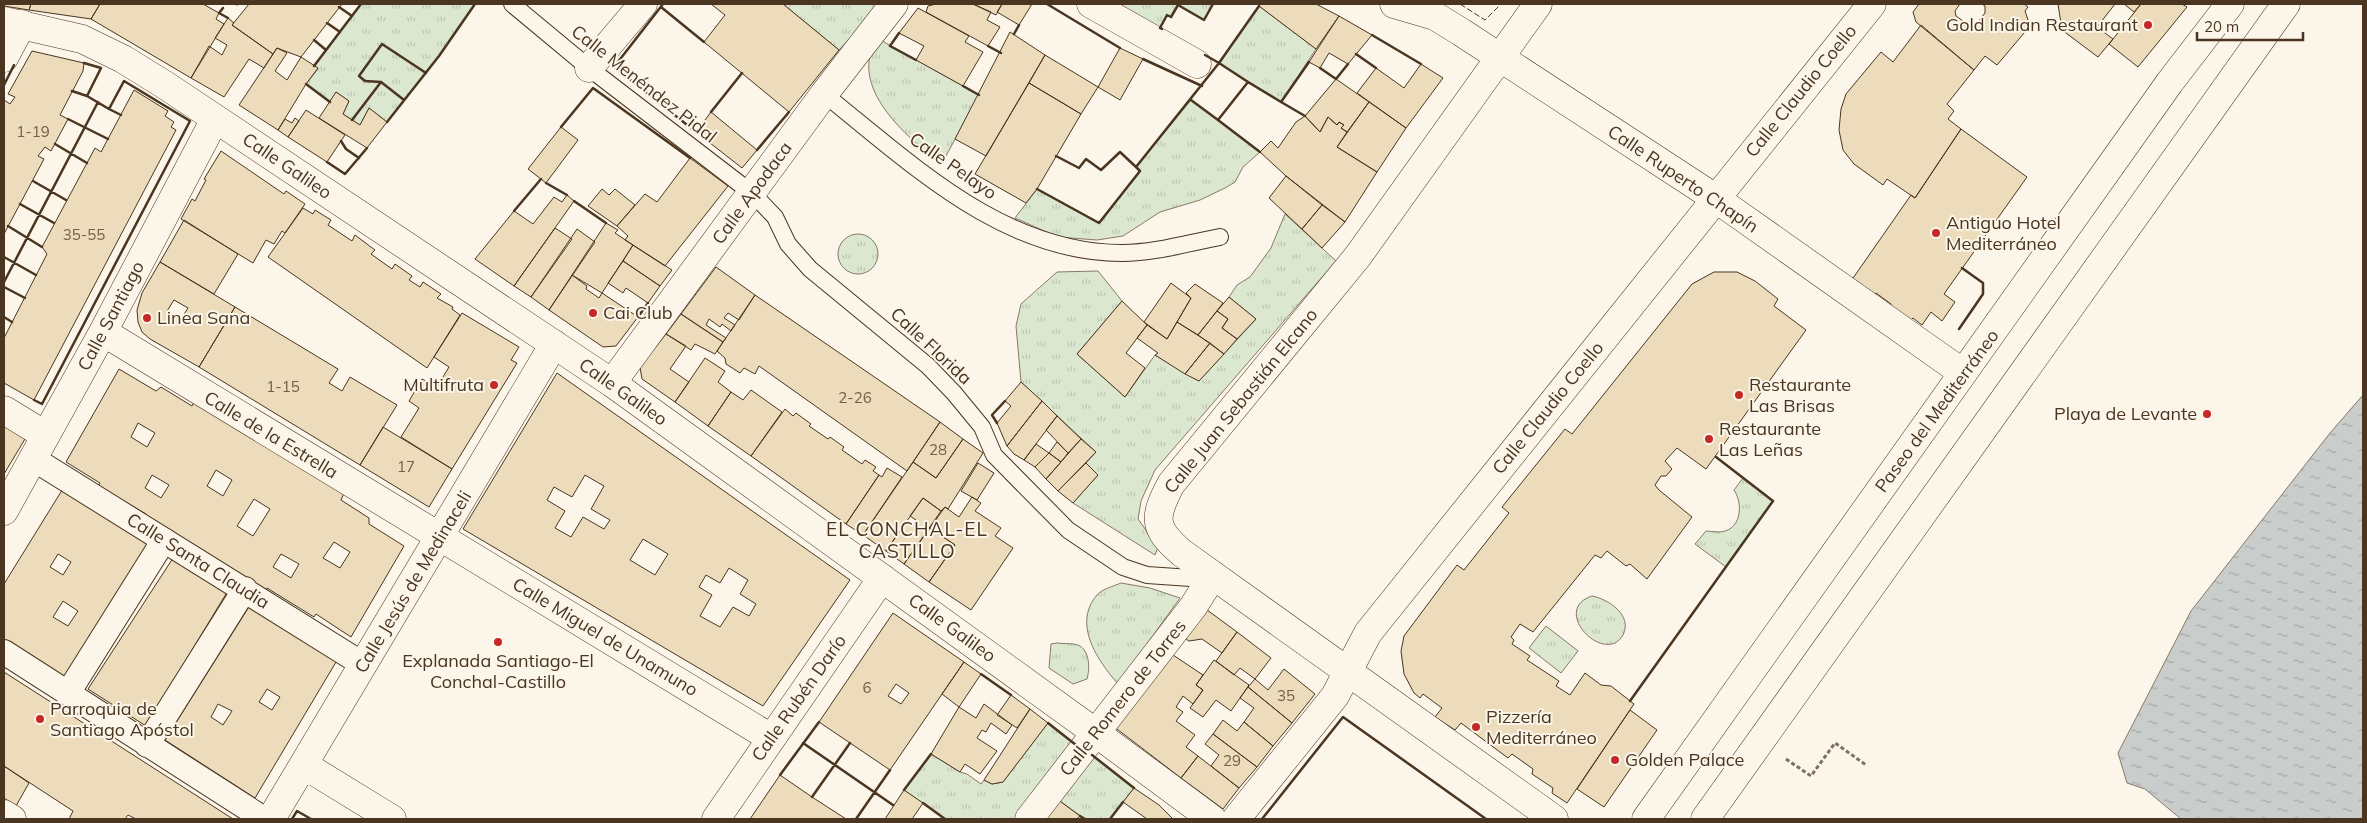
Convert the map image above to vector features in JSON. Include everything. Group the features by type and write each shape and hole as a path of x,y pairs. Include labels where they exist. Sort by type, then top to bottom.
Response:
{"street":[{"path":"590,68 643,4"},
{"name":"Calle Apodaca","path":"612,383 753,194 824,94 894,4"},
{"path":"1091,4 1197,64"},
{"name":"Calle Ruperto Chapín","path":"1394,4 1434,16 1715,198 1963,373"},
{"name":"Calle Juan Sebastián Elcano","path":"1538,4 1358,256 1171,484 1159,506 1159,525 1164,538 1554,819"},
{"name":"Calle Claudio Coello","path":"1236,819 1335,696 1368,634 1872,4"},
{"name":"Paseo del Mediterráneo","path":"1646,819 2170,82 2230,4"},
{"path":"1705,819 2286,4"},
{"path":"4,58 13,23"},
{"name":"Calle Galileo","path":"13,23 82,39 123,59 554,344 612,383 1212,819"},
{"name":"Calle Santiago","path":"4,511 38,446 103,332 215,119"},
{"name":"Calle de la Estrella","path":"103,332 439,537"},
{"name":"Calle Jesús de Medinaceli","path":"271,819 554,344"},
{"path":"4,410 38,446"},
{"name":"Calle Santa Claudia","path":"38,446 164,540 364,665"},
{"name":"Calle Miguel de Unamuno","path":"439,537 771,738"},
{"path":"68,693 164,540"},
{"name":"Calle Romero de Torres","path":"1030,819 1192,607 1214,575"},
{"name":"Calle Rubén Darío","path":"716,819 882,578"},
{"path":"148,745 245,589"},
{"path":"4,652 264,819"},
{"path":"304,765 392,819"},
{"path":"4,814 12,819"}],"lane":[{"name":"Calle Menéndez Pidal","path":"512,4 590,68 753,194"},
{"name":"Calle Pelayo","path":"824,94 922,173 968,205 1015,229 1048,241 1091,251 1123,253 1165,248 1220,237"},
{"name":"Calle Florida","path":"753,194 775,217 788,244 810,270 906,347 954,393 982,428 994,455 1068,530 1123,567 1147,575 1191,578 1214,575"}],"green space":[{"path":"361,4 475,4 439,56 387,122 369,108 360,125 343,114 349,101 336,92 330,102 306,84 318,69 314,66"},
{"path":"783,4 878,4 867,20 839,50"},
{"path":"1118,4 1213,4 1204,20 1178,5 1171,17 1167,15 1160,28"},
{"path":"1259,6 1316,49 1281,102 1219,63"},
{"path":"877,38 979,95 941,165 897,125 875,92 869,75 870,57"},
{"path":"1191,100 1260,152 1243,167 1235,182 1200,200 1160,212 1123,236 1097,240 1058,237 1015,218 1037,189 1100,223 1140,171 1136,167"},
{"path":"1285,214 1336,261 1155,470 1141,501 1138,519 1158,547 1155,555 1073,503 1098,475 1086,463 1096,452 1021,382 1016,326 1021,304 1057,272 1098,271 1122,301 1077,354 1125,397 1155,355 1199,381 1256,319 1229,297 1237,285 1250,277 1271,248"},
{"path":"858,234 872,240 878,254 872,268 858,274 844,268 838,254 844,240"},
{"path":"1743,478 1773,501 1726,567 1695,544 1706,531 1726,531 1736,523 1739,503 1734,490"},
{"path":"1121,583 1150,588 1180,598 1118,684 1096,653 1087,630 1087,618 1090,606 1097,595 1105,589"},
{"path":"1592,596 1611,604 1625,621 1623,635 1615,643 1596,642 1581,628 1577,619 1577,610 1581,602"},
{"path":"1546,626 1578,651 1561,673 1529,648"},
{"path":"1051,644 1076,644 1082,647 1088,660 1089,670 1087,679 1073,684 1049,668"},
{"path":"1048,723 1076,745 1017,819 945,819 904,790 931,754 981,784 984,780 992,784 1003,782"},
{"path":"1091,754 1134,788 1110,819 1085,819 1057,799"}],"water":[{"path":"2363,395 2363,819 2181,819 2145,789 2127,783 2118,753 2191,611 2330,433"}],"building":[{"path":"4,4 31,4 29,10 4,6"},
{"path":"31,4 100,4 91,19 29,10"},
{"path":"100,4 203,4 219,13 216,19 224,24 191,78 91,19"},
{"path":"249,4 342,4 301,57 277,48 273,54 232,25"},
{"path":"711,4 783,4 839,50 789,112 704,42 725,15"},
{"path":"936,4 973,4 991,12 987,20 1000,27 988,46 926,12 928,6"},
{"path":"973,4 1002,4 996,15"},
{"path":"1002,4 1032,4 1019,25 997,12"},
{"path":"1261,4 1316,4 1339,16 1316,49 1259,6"},
{"path":"1919,4 1960,4 1955,11 1956,16 1970,26 1975,25 1985,13 1985,6 1982,4 2024,4 2028,7 2025,11 2030,26 1997,65 1985,56 1974,70 1916,22 1913,12"},
{"path":"2058,4 2115,4 2097,27 2113,39 2098,57 2062,30"},
{"path":"2124,4 2141,4 2134,12"},
{"name":"Gold Indian Restaurant","path":"2141,4 2182,4 2187,7 2138,67 2109,44"},
{"path":"918,8 969,36 965,42 983,52 963,86 916,60 924,46 899,33"},
{"path":"1339,16 1372,35 1348,64 1329,53 1320,68 1309,62"},
{"path":"228,18 234,23 232,25 273,54 264,68 249,59 224,97 191,78 209,46 222,55 227,45 215,38"},
{"path":"1921,25 1974,70 1947,104 1954,111 1948,119 1961,129 1915,198 1887,179 1883,185 1854,164 1843,150 1839,130 1841,109 1846,94 1881,52 1893,62"},
{"path":"1010,32 1045,55 986,156 955,139"},
{"path":"277,48 287,53 275,71 287,80 301,57 318,68 278,130 239,105"},
{"path":"1120,48 1143,59 1120,100 1098,87"},
{"path":"32,51 84,63 83,71 60,115 68,119 51,151 45,147 38,156 44,159 4,234 4,100 10,104 15,97 8,94"},
{"path":"1045,55 1098,87 1081,114 1029,83"},
{"path":"1421,64 1443,78 1406,128 1357,93 1376,68 1404,88"},
{"path":"1336,79 1369,102 1347,132 1341,128 1344,125 1339,122 1337,125 1328,117 1320,132 1305,116"},
{"path":"1029,83 1081,114 1037,189 1026,203 975,174"},
{"path":"134,90 168,111 165,116 174,122 171,127 176,130 34,400 4,383 4,338 47,254 42,247 95,148 101,152"},
{"path":"336,92 349,101 343,114 360,125 369,108 387,122 367,148 319,118"},
{"path":"1369,102 1406,128 1377,172 1337,147"},
{"path":"306,110 345,135 327,162 288,137"},
{"path":"711,112 757,150 742,168 696,132"},
{"path":"1305,116 1320,132 1328,117 1337,125 1339,122 1344,125 1341,128 1347,132 1337,147 1377,172 1345,222 1286,176 1260,152 1271,141 1278,148 1296,122"},
{"path":"295,118 299,121 288,137 278,130 285,119 292,123"},
{"path":"561,127 578,140 546,183 528,169"},
{"name":"Antiguo Hotel Mediterráneo","path":"1961,129 2027,177 1944,294 1955,302 1942,321 1931,312 1922,325 1913,318 1909,322 1891,308 1891,304 1876,293 1873,296 1851,281 1911,195 1915,198"},
{"path":"221,151 284,194 286,191 305,204 285,233 282,231 274,244 266,240 253,263 181,219 192,199 195,201 206,180 204,179"},
{"path":"690,158 728,186 665,266 625,240 628,236 617,226 645,194 657,202"},
{"path":"1286,176 1322,205 1302,229 1269,198"},
{"path":"602,189 609,195 615,189 635,205 617,226 588,206"},
{"path":"567,195 574,201 514,286 475,259 514,211 533,224 554,197 562,202"},
{"path":"1322,205 1345,222 1322,248 1302,229"},
{"path":"303,208 313,214 315,210 331,220 328,225 352,241 355,235 375,250 371,254 392,269 395,264 412,276 409,280 420,287 423,282 441,294 437,298 453,307 452,309 460,315 427,368 268,257"},
{"path":"184,220 238,254 214,294 160,262"},
{"path":"606,223 618,230 615,233 633,245 602,293 572,275"},
{"path":"555,228 572,239 531,297 514,286"},
{"path":"577,229 595,242 549,310 531,297"},
{"path":"633,245 672,270 660,286 623,261"},
{"path":"623,261 660,286 648,303 626,288 623,293 608,283"},
{"path":"160,262 235,307 199,367 150,339 142,332 138,322 137,310 142,293","holes":["174,300 188,308 181,319 167,311"]},
{"path":"716,267 755,295 739,320 728,313 724,318 735,325 731,331 722,324 720,327 709,319 706,325 726,338 723,342 681,314"},
{"path":"1714,272 1737,272 1755,281 1778,299 1774,306 1806,330 1706,469 1677,448 1665,461 1672,469 1666,476 1661,476 1655,485 1692,517 1647,579 1630,564 1626,566 1607,551 1601,558 1595,555 1533,632 1520,624 1511,637 1514,640 1512,644 1530,656 1527,660 1559,681 1556,686 1570,695 1585,673 1601,685 1611,686 1634,704 1567,803 1552,793 1553,788 1532,774 1533,769 1512,754 1508,758 1461,723 1455,730 1435,717 1442,708 1423,694 1420,698 1414,693 1404,674 1401,651 1404,636 1457,565 1464,570 1509,513 1502,507 1565,429 1572,434 1692,284"},
{"name":"Cai Club","path":"572,275 587,286 586,289 599,298 602,293 638,317 616,346 603,347 549,310"},
{"path":"1171,283 1191,298 1167,339 1144,322"},
{"path":"1195,284 1223,303 1198,335 1177,322 1191,298 1186,293"},
{"path":"755,295 940,422 907,471 759,366 755,374 744,368 740,373 726,364 725,358 717,351"},
{"path":"1229,297 1256,319 1237,339 1222,328 1228,319 1217,311"},
{"path":"1122,301 1147,325 1126,353 1145,368 1125,397 1077,354"},
{"path":"235,307 338,369 329,383 342,391 350,377 397,405 360,465 199,367"},
{"path":"1217,311 1228,319 1222,328 1237,339 1224,354 1198,335"},
{"path":"462,313 519,347 511,360 517,363 452,469 401,437 419,408 409,401 422,379 437,387 449,367 434,357"},
{"path":"681,314 723,342 715,354 695,344 691,350 666,334"},
{"path":"1177,322 1210,343 1185,374 1155,355 1158,353 1137,338 1147,325 1167,339"},
{"path":"666,334 686,346 670,369 689,382 675,402 642,379 640,367"},
{"path":"1210,343 1224,354 1199,381 1185,374"},
{"path":"705,358 725,371 718,382 731,392 708,426 675,402"},
{"path":"119,369 156,391 161,387 192,406 195,400 344,493 341,500 369,518 369,524 404,546 351,637 316,614 314,617 267,588 264,593 143,518 146,514 98,486 100,483 66,462","holes":["138,423 155,433 147,447 131,437","216,470 232,480 223,496 207,486","152,475 169,485 161,498 145,488","254,499 270,509 253,536 237,526","334,542 350,552 340,568 323,558","281,554 299,564 291,578 273,567"]},
{"path":"557,373 850,580 763,706 463,529","holes":["585,475 604,486 591,509 610,520 604,529 583,517 571,537 555,528 565,511 547,500 554,487 572,497","643,539 668,554 655,575 630,560","729,568 748,580 740,594 756,604 749,616 733,607 720,627 700,616 712,595 699,587 706,575 720,583"]},
{"path":"1021,382 1042,401 1007,446 997,423 1011,406 1005,401"},
{"path":"751,390 782,412 751,456 708,426 731,392 743,400"},
{"path":"1042,401 1057,416 1024,460 1014,454 1007,446"},
{"path":"785,409 793,416 796,413 811,424 809,426 844,447 842,450 862,464 865,460 876,467 873,471 879,475 846,524 751,456"},
{"path":"1057,416 1081,439 1068,453 1046,430"},
{"path":"940,422 963,439 936,478 913,462"},
{"path":"4,426 25,439 4,474"},
{"path":"383,427 452,469 429,507 360,465"},
{"path":"963,439 983,453 948,509 945,507 941,511 923,498 886,551 863,535 913,462 936,478"},
{"path":"1081,439 1096,452 1058,491 1046,479"},
{"path":"1057,442 1068,453 1061,462 1049,453"},
{"path":"1036,444 1049,453 1035,467 1024,460"},
{"path":"1049,453 1061,462 1046,479 1035,467"},
{"path":"978,463 994,473 977,500 961,491"},
{"path":"1086,463 1098,475 1073,503 1058,491"},
{"path":"887,468 902,477 863,535 846,524 879,475 882,477"},
{"path":"64,487 153,543 68,679 4,639 4,584","holes":["58,554 71,562 63,575 50,567","63,601 78,611 68,626 53,617"]},
{"path":"972,497 981,503 975,511 1001,528 995,536 1013,548 971,610 929,582 955,545 930,528 945,507 959,517"},
{"path":"923,498 941,511 904,564 886,551 906,522 912,526 916,520 910,516"},
{"path":"930,528 955,545 929,582 904,564"},
{"path":"175,555 229,589 146,726 88,689"},
{"path":"252,602 339,657 255,798 165,740","holes":["267,689 280,697 272,710 259,702","218,704 232,711 223,725 211,717"]},
{"path":"1203,607 1237,632 1222,653 1202,639 1189,641 1180,635"},
{"path":"893,613 964,662 890,770 819,722","holes":["896,684 909,693 901,704 888,696"]},
{"path":"1237,632 1271,658 1255,679 1240,668 1234,675 1216,661"},
{"path":"1173,655 1203,675 1196,685 1203,690 1193,704 1183,696 1176,707 1183,712 1176,721 1195,735 1186,747 1198,756 1181,778 1113,726"},
{"path":"1214,660 1249,685 1231,711 1216,700 1203,717 1190,708 1203,690 1196,685"},
{"path":"964,662 981,674 959,707 942,694"},
{"path":"1284,669 1315,694 1292,723 1248,687 1255,679 1268,690"},
{"name":"Parroquia de Santiago Apóstol","path":"4,672 233,819 136,819 128,815 125,819 69,819 73,811 4,766"},
{"path":"1248,687 1292,723 1273,746 1244,722 1254,708 1240,698"},
{"path":"1011,695 1030,709 1017,728 997,715"},
{"path":"984,704 1012,725 1006,734 991,723 986,732 982,730 977,738 997,751 980,774 965,764 960,772 931,754 959,707 976,718"},
{"path":"1030,709 1048,723 1003,782 992,784 984,780"},
{"path":"1630,710 1657,730 1604,807 1577,789"},
{"path":"1223,720 1237,731 1244,722 1273,746 1257,767 1213,734"},
{"path":"1213,734 1257,767 1239,788 1211,766 1219,755 1205,744"},
{"path":"1198,756 1239,788 1223,809 1181,778"},
{"path":"4,766 29,783 16,806 4,798"},
{"path":"780,775 812,797 846,819 750,819"},
{"path":"1134,788 1159,805 1173,819 1147,819 1123,802"},
{"path":"904,790 923,803 912,819 885,819"},
{"path":"1057,799 1080,816 1077,819 1041,819"}],"fence":[{"path":"1460,4 1485,20 1501,4"}],"wall":[{"path":"314,66 361,4"},
{"path":"387,122 439,56 475,4"},
{"path":"663,4 614,67 696,132"},
{"path":"1047,4 1120,48"},
{"path":"1162,29 1160,28 1167,15 1171,17 1178,5 1204,20 1213,4"},
{"path":"1191,100 1218,120 1248,82 1219,63 1259,6"},
{"path":"339,7 352,16"},
{"path":"661,7 704,42"},
{"path":"223,8 219,13 228,18"},
{"path":"327,23 340,32"},
{"path":"1014,34 1019,25"},
{"path":"899,33 890,46 916,60"},
{"path":"1372,35 1421,64"},
{"path":"314,40 326,50"},
{"path":"381,82 365,81 359,76 382,44 426,73"},
{"path":"988,46 1001,53"},
{"path":"1356,54 1376,68"},
{"path":"1037,189 1099,223 1140,171 1136,167 1219,63 1205,55"},
{"path":"1143,59 1202,86"},
{"path":"1248,82 1281,102 1309,62"},
{"path":"34,400 42,404 190,121 124,81 109,109 87,96 101,68 84,63"},
{"path":"1320,68 1336,79 1348,64"},
{"path":"4,85 14,65"},
{"path":"711,112 742,73"},
{"path":"352,120 381,82 404,100"},
{"path":"306,84 330,102"},
{"path":"963,86 979,95"},
{"path":"561,127 593,88 690,158"},
{"path":"72,91 87,96"},
{"path":"4,282 98,102"},
{"path":"1281,102 1305,116"},
{"path":"109,109 121,115"},
{"path":"757,150 789,112"},
{"path":"68,119 108,139"},
{"path":"1218,120 1260,152"},
{"path":"341,141 346,149 359,158"},
{"path":"55,144 87,163"},
{"path":"327,162 345,174 367,148"},
{"path":"1056,156 1079,168 1086,159 1101,170 1120,152 1136,167"},
{"path":"514,211 541,179"},
{"path":"33,181 66,200"},
{"path":"546,183 567,195"},
{"path":"574,201 606,223"},
{"path":"20,204 54,223"},
{"path":"8,226 42,247"},
{"path":"4,257 36,275"},
{"path":"1959,329 1983,294 1983,283 1962,268"},
{"path":"4,287 25,298"},
{"path":"638,317 648,303"},
{"path":"4,317 12,322"},
{"path":"997,423 992,415 1005,401"},
{"path":"1630,701 1773,501 1716,457"},
{"path":"981,674 1011,695"},
{"path":"1262,819 1343,717 1486,819"},
{"path":"780,775 819,722"},
{"path":"1048,723 1076,745"},
{"path":"803,743 893,805"},
{"path":"812,797 850,743"},
{"path":"904,790 931,754"},
{"path":"1092,755 1134,788"},
{"path":"856,819 890,770"},
{"path":"1110,819 1123,802"},
{"path":"923,803 945,819"},
{"path":"292,819 297,811 311,819"},
{"path":"1080,816 1085,819"}],"place":[{"name":"Gold Indian Restaurant","path":"2148,25"},
{"name":"Antiguo Hotel Mediterráneo","path":"1936,233"},
{"name":"Cai Club","path":"593,313"},
{"name":"Linea Sana","path":"147,318"},
{"name":"Multifruta","path":"494,385"},
{"name":"Restaurante Las Brisas","path":"1739,395"},
{"name":"Playa de Levante","path":"2207,414"},
{"name":"Restaurante Las Leñas","path":"1709,439"},
{"name":"Explanada Santiago-El Conchal-Castillo","path":"498,642"},
{"name":"Parroquia de Santiago Apóstol","path":"40,719"},
{"name":"Pizzería Mediterráneo","path":"1476,727"},
{"name":"Golden Palace","path":"1615,760"}],"district":[{"name":"EL CONCHAL-EL CASTILLO","path":"907,540"}]}
